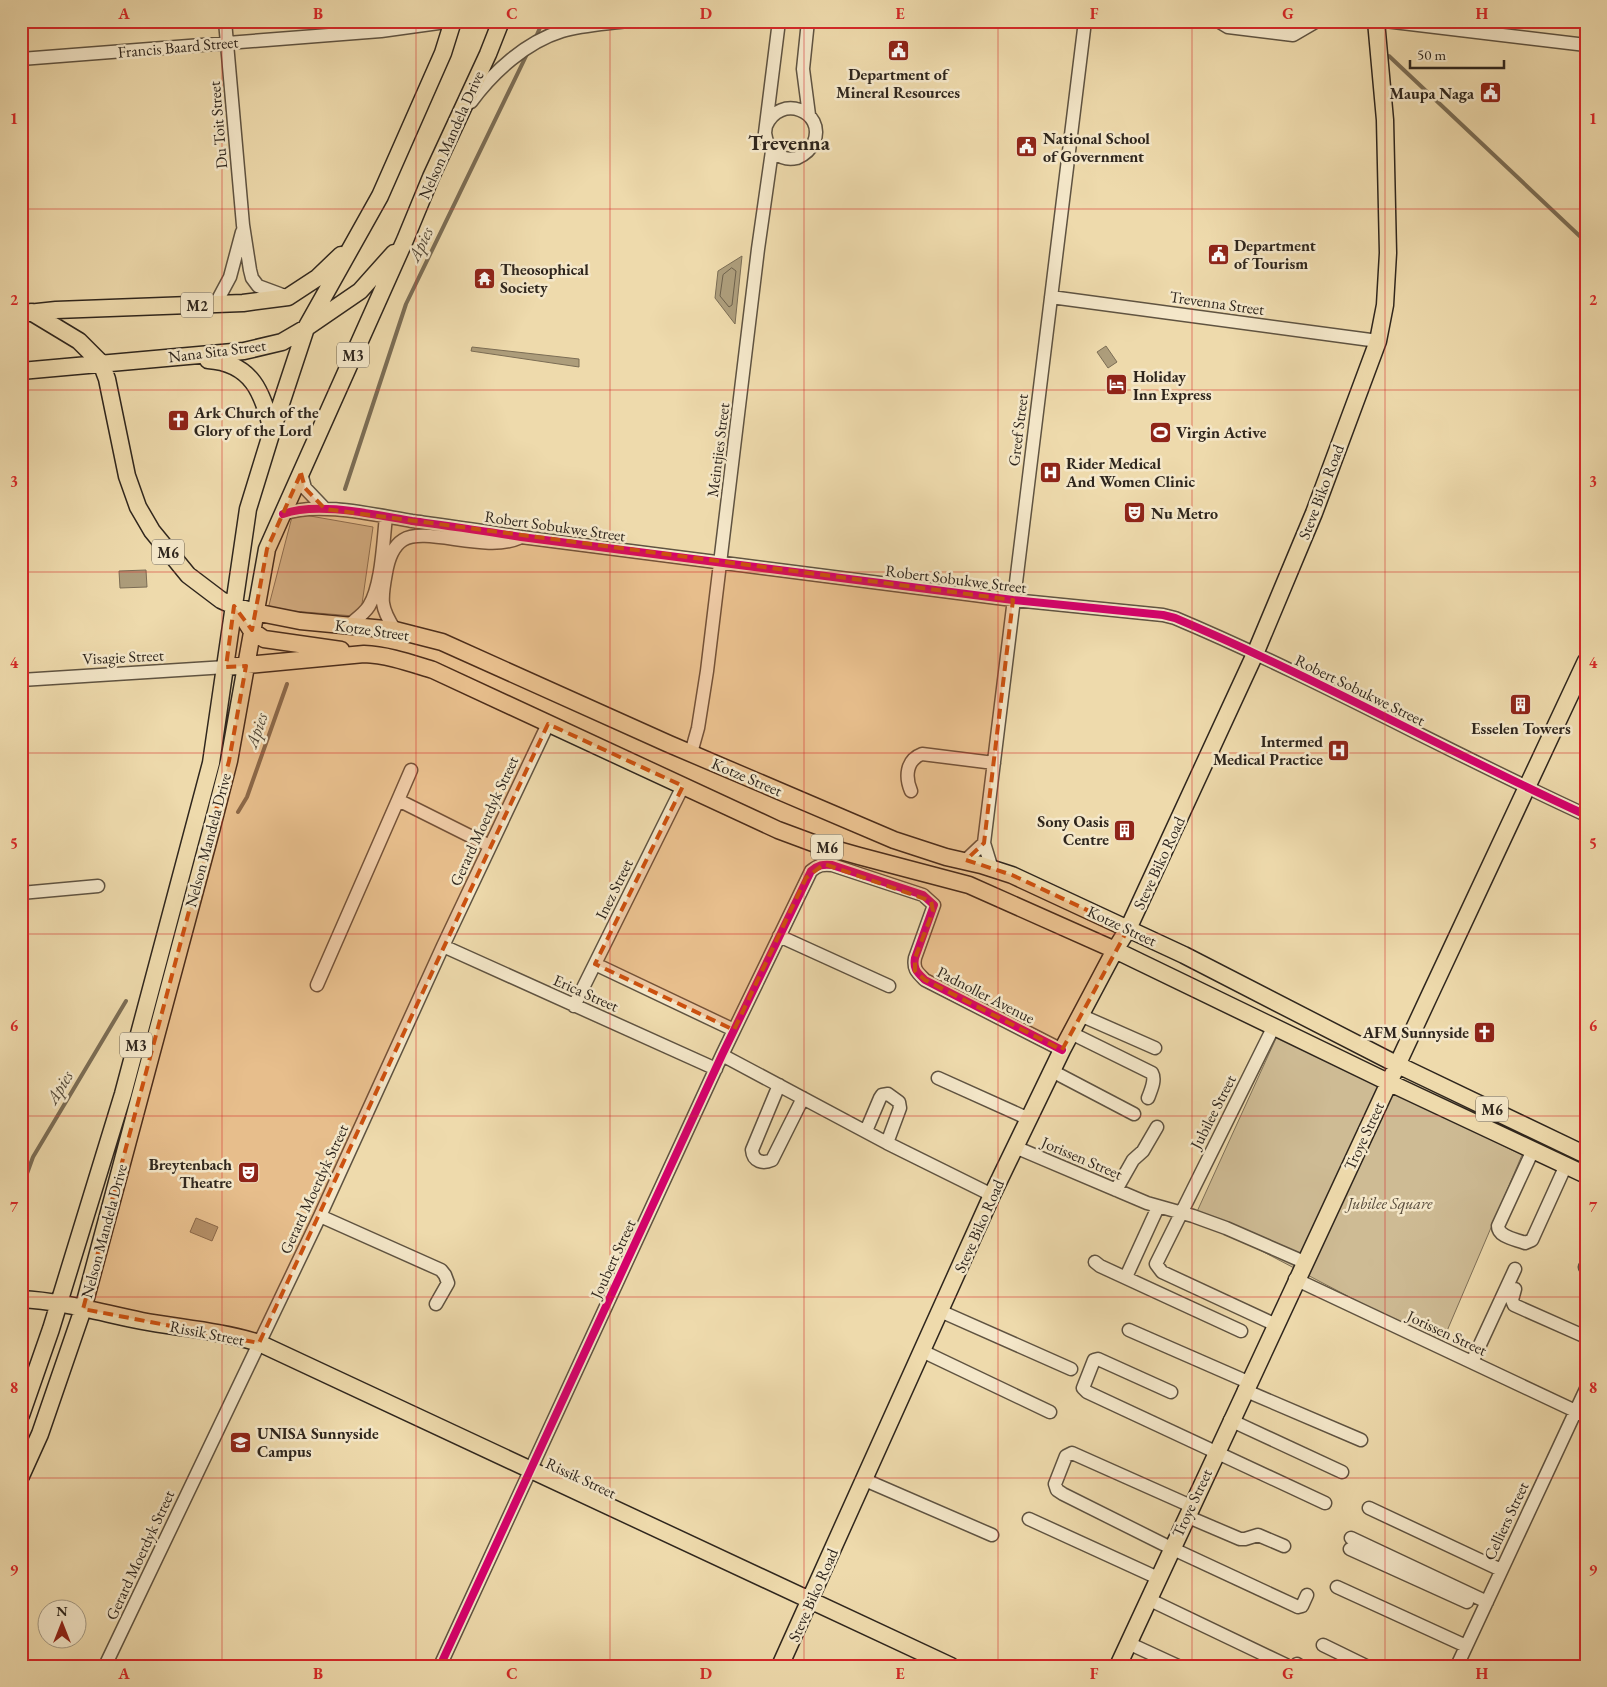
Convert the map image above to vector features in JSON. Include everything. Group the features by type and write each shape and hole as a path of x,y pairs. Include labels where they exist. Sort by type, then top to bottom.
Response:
{"main road":[{"name":"Nelson Mandela Drive","path":"21,1415 59,1304 123,1094 212,763 248,509 272,431 306,328 380,196 443,53 454,21"},
{"name":"Nelson Mandela Drive","path":"21,1476 40,1434 83,1309 224,780 241,701 251,630 267,549 501,21"},
{"name":"Steve Biko Road","path":"780,1666 992,1195 1062,1050 1128,929 1255,654 1314,513 1378,341 1385,305 1388,253 1385,120 1376,21"},
{"name":"Nana Sita Street","path":"21,371 244,351 282,342 360,291 405,240"},
{"name":"M2","path":"26,313 56,310 243,303 288,297 317,278 354,243"},
{"name":"Kotze Street","path":"26,313 79,341 101,363 107,378 127,476 138,507 152,531 188,575 220,600 255,612 300,621 395,630 442,642 691,753 902,844 946,858 992,868 1019,878 1241,983 1398,1064 1586,1154"},
{"path":"148,359 218,360 232,365 244,372 257,386 266,406 272,431"},
{"path":"234,606 251,630 259,636 270,640 364,654"},
{"name":"Kotze Street","path":"226,667 364,654 386,656 433,670 778,830 813,843 969,885 1115,950 1586,1175"},
{"name":"Troye Street","path":"1118,1666 1274,1324 1390,1083 1586,661"},
{"name":"Rissik Street","path":"21,1299 59,1304 237,1337 259,1343 946,1665"}],"street":[{"name":"Du Toit Street","path":"225,21 243,225 252,278 258,286 288,297"},
{"name":"Francis Baard Street","path":"21,59 381,31 454,21"},
{"path":"460,116 481,89 513,59 547,36 567,30 627,21"},
{"path":"779,21 766,139 772,151 777,155 790,158 797,158 808,151 815,140 816,133 815,127 808,115 803,69 808,21"},
{"name":"Greef Street","path":"992,868 984,844 1085,21"},
{"path":"1218,21 1228,27 1293,35 1317,21"},
{"path":"1385,21 1586,45"},
{"path":"766,126 772,115 784,108 797,108 808,115"},
{"name":"Meintjies Street","path":"691,753 698,728 707,671 772,151"},
{"name":"Du Toit Street","path":"215,304 230,277 243,225"},
{"name":"Trevenna Street","path":"1051,297 1378,341"},
{"path":"301,473 305,488 325,509"},
{"name":"Robert Sobukwe Street","path":"283,514 296,509 325,509 521,537 1014,600 1163,615 1175,618 1255,654 1526,788 1586,815"},
{"path":"349,625 364,612 373,598 378,583 386,517"},
{"path":"395,630 382,604 384,583 392,553 404,539 420,536 459,541 503,543 521,537"},
{"name":"Visagie Street","path":"21,680 226,667"},
{"name":"Gerard Moerdyk Street","path":"105,1666 320,1216 443,946 548,724"},
{"path":"911,791 908,778 910,762 915,756 922,754 994,763"},
{"path":"317,985 410,770"},
{"name":"Inez Street","path":"574,1006 683,786"},
{"path":"398,800 490,846"},
{"path":"965,862 984,844"},
{"name":"Padnoller Avenue","path":"816,867 824,864 832,865 923,895 934,905 915,958 914,966 916,971 925,980 1062,1050"},
{"name":"Joubert Street","path":"440,1666 532,1470 722,1054 806,878 816,867"},
{"path":"21,894 98,886"},
{"path":"779,936 889,986"},
{"name":"Erica Street","path":"443,946 716,1069"},
{"path":"595,964 734,1030"},
{"path":"1080,1015 1155,1048"},
{"name":"Jubilee Street","path":"1274,1026 1156,1262 1157,1267 1162,1272 1274,1324"},
{"path":"1071,1033 1152,1073 1154,1077 1148,1098"},
{"path":"722,1054 887,1143 992,1195"},
{"path":"1052,1071 1134,1114"},
{"path":"938,1078 1029,1119"},
{"path":"779,1085 752,1150 752,1155 756,1159 766,1162 772,1160 803,1098"},
{"path":"866,1131 880,1098 882,1095 888,1094 899,1102 900,1108 887,1143"},
{"path":"1116,1190 1134,1160 1143,1152 1157,1127"},
{"name":"Jorissen Street","path":"1015,1147 1158,1207 1181,1212 1226,1228 1304,1262"},
{"path":"1533,1150 1498,1226 1497,1229 1500,1234 1525,1243 1532,1240 1566,1165"},
{"path":"1126,1277 1158,1207"},
{"path":"320,1216 441,1270 448,1283 436,1304"},
{"path":"1095,1262 1241,1331"},
{"path":"1472,1362 1515,1269"},
{"name":"Jorissen Street","path":"1295,1279 1580,1413"},
{"path":"1515,1289 1512,1300 1514,1305 1586,1338"},
{"path":"940,1311 1071,1369"},
{"path":"1129,1330 1361,1440"},
{"path":"922,1352 1050,1412"},
{"path":"1171,1392 1098,1359 1094,1360 1083,1388 1325,1503"},
{"name":"Celliers Street","path":"1457,1666 1503,1567 1580,1413 1586,1389"},
{"path":"1230,1420 1342,1472"},
{"path":"1284,1546 1258,1535 1240,1539 1076,1454 1066,1456 1055,1484 1057,1490 1171,1548 1298,1608 1302,1606 1307,1594"},
{"path":"865,1480 992,1534"},
{"path":"1375,1506 1503,1567"},
{"path":"1029,1519 1156,1581"},
{"path":"1046,1534 1156,1581"},
{"path":"1350,1544 1485,1605"},
{"path":"1337,1587 1466,1646"},
{"path":"1148,1599 1294,1665"},
{"path":"1128,1643 1178,1666"},
{"path":"1323,1645 1366,1666"}],"highlighted area":[{"path":"301,473 305,488 325,509 1013,600 984,843 966,860 1012,875 1128,929 1062,1050 925,980 915,971 915,958 933,911 931,901 824,864 806,878 734,1030 595,964 683,786 548,724 259,1343 83,1309 229,761 246,666 226,667 234,606 252,630 267,549"}],"green space":[{"path":"293,513 373,527 361,611 354,616 268,609"},
{"name":"Jubilee Square","path":"1278,1034 1522,1155 1441,1345 1195,1216"}],"water":[{"path":"742,256 735,324 715,298 718,271"},
{"path":"1106,346 1117,362 1108,368 1097,352"},
{"path":"472,347 579,359 579,367 471,351"},
{"path":"146,570 147,587 120,588 119,571"},
{"path":"196,1218 218,1227 212,1241 190,1232"}],"waterway":[{"name":"Apies","path":"535,39 543,21"},
{"name":"Apies","path":"345,489 406,304 528,52"},
{"path":"1389,56 1586,242"},
{"name":"Apies","path":"238,812 247,797 287,684"},
{"name":"Apies","path":"21,1190 33,1157 126,1001"}],"cycle path":[{"path":"283,514 297,510 347,510 521,537 1013,600 1163,615 1175,618 1279,665 1586,815"},
{"path":"440,1666 722,1055 811,871 821,865 832,865 923,895 934,905 915,958 915,968 920,975 925,980 1062,1050"}],"place":[{"name":"Department of Mineral Resources","path":"898,50"},
{"name":"Maupa Naga","path":"1490,93"},
{"name":"National School of Government","path":"1027,147"},
{"name":"Department of Tourism","path":"1218,254"},
{"name":"Theosophical Society","path":"484,278"},
{"name":"Holiday Inn Express","path":"1117,385"},
{"name":"Ark Church of the Glory of the Lord","path":"178,421"},
{"name":"Virgin Active","path":"1160,432"},
{"name":"Rider Medical And Women Clinic","path":"1050,472"},
{"name":"Nu Metro","path":"1135,513"},
{"name":"Esselen Towers","path":"1521,704"},
{"name":"Intermed Medical Practice","path":"1339,750"},
{"name":"Sony Oasis Centre","path":"1125,830"},
{"name":"AFM Sunnyside","path":"1485,1032"},
{"name":"Breytenbach Theatre","path":"248,1173"},
{"name":"UNISA Sunnyside Campus","path":"241,1442"}],"district":[{"name":"Trevenna","path":"789,142"}]}
